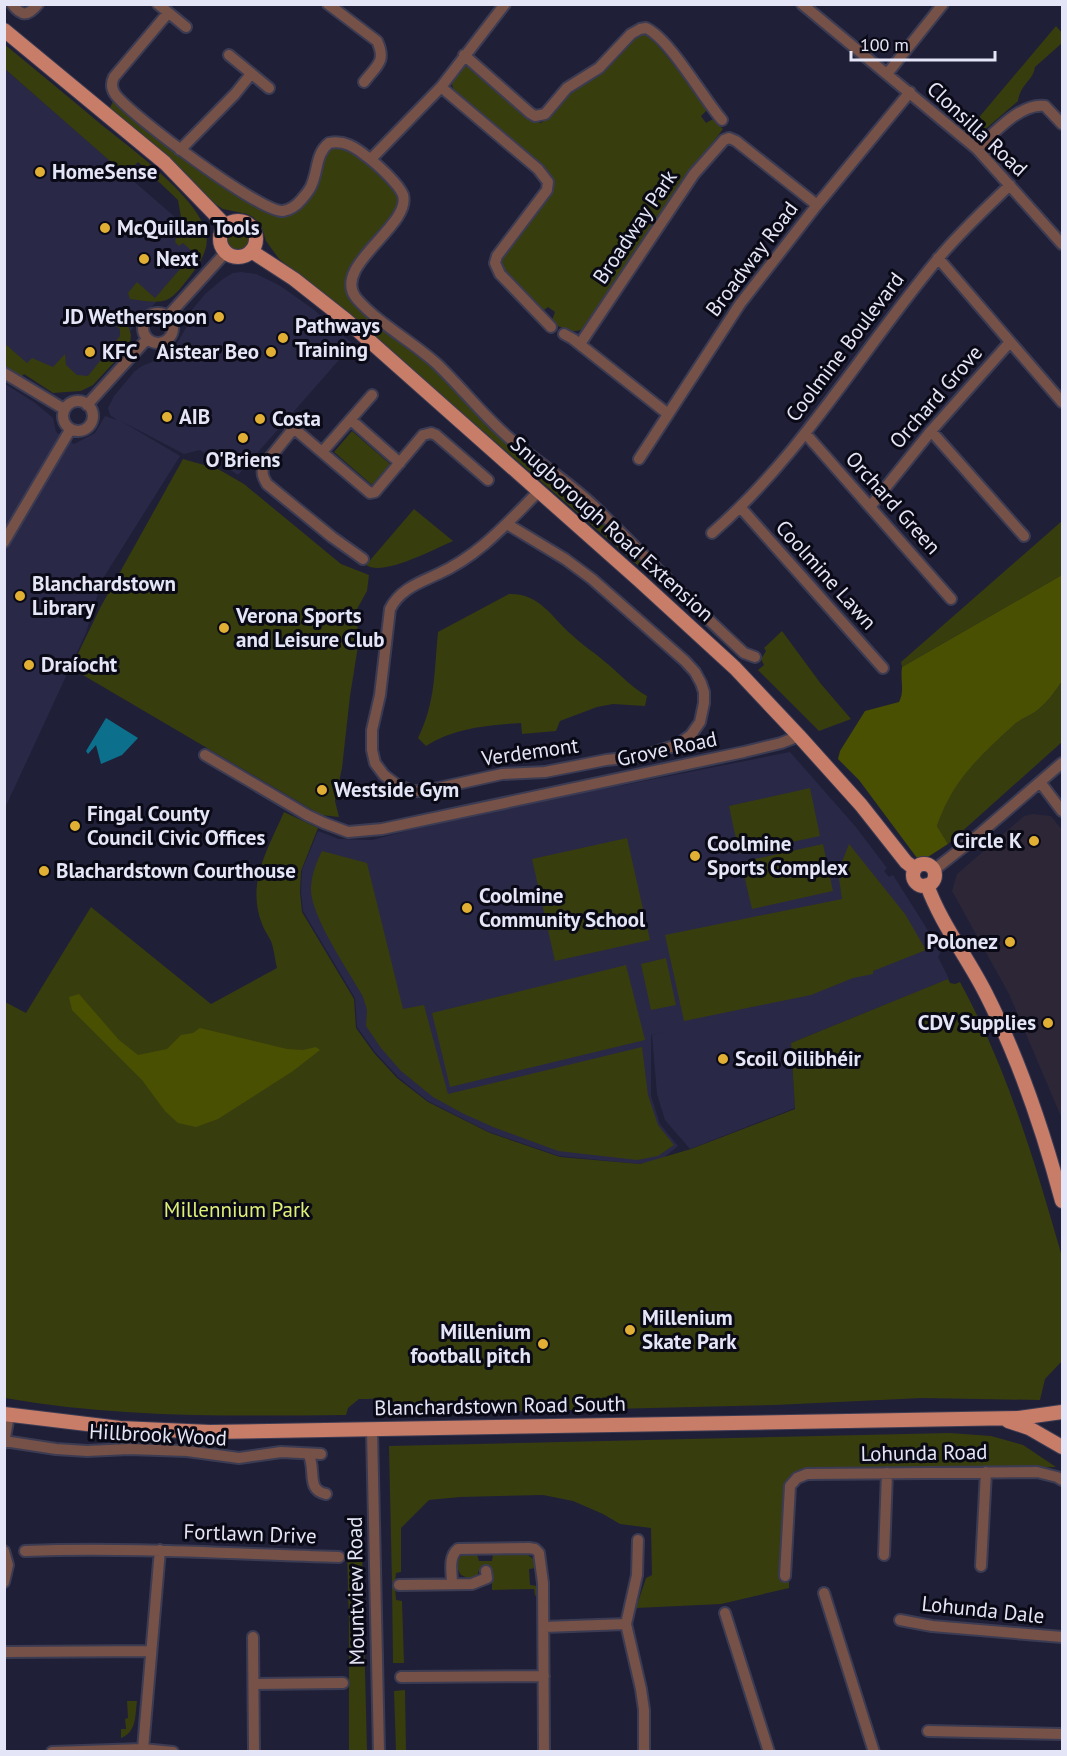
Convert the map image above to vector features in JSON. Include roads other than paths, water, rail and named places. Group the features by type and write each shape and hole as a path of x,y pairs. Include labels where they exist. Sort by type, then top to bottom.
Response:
{"main road":[{"path":"4,30 165,163 226,226"},
{"path":"236,221 248,224 256,240 251,251 242,256 226,252 221,242 222,231 226,226 236,221"},
{"name":"Snugborough Road Extension","path":"251,251 294,279 346,320 735,668 861,805 906,862 915,869"},
{"path":"924,864 930,866 934,870 933,881 921,886 914,879 915,869 924,864"},
{"path":"927,885 934,902 981,984 1014,1053 1032,1097 1062,1201"},
{"name":"Blanchardstown Road South","path":"7,1415 77,1424 177,1431 372,1430 997,1418 1062,1412"},
{"name":"Blanchardstown Road South","path":"997,1418 1029,1428 1062,1447"}],"street":[{"path":"12,4 23,15 29,14 38,4"},
{"path":"158,4 186,27"},
{"path":"328,4 377,41 382,50 381,60 364,82"},
{"name":"Clonsilla Road","path":"802,4 977,149 1062,244"},
{"path":"887,74 943,4"},
{"path":"371,159 441,87 503,5"},
{"path":"168,13 111,83 112,88 125,104 180,150 258,201 276,210 283,211 298,203 309,190 321,150 329,143 348,144 371,159 399,188 404,200 396,218 362,260 350,286 352,294 369,311 434,361 505,435 586,498 713,624 744,653 755,657"},
{"path":"464,55 530,113 540,115 545,114 567,88 607,61 631,34 640,28 646,28 655,33 684,68 722,120"},
{"path":"229,55 269,88"},
{"path":"180,150 233,97 251,74"},
{"path":"441,87 539,170 548,182 547,190 497,256 495,263 500,274 551,327"},
{"name":"Broadway Road","path":"639,459 740,304 817,205 910,92"},
{"path":"977,149 1020,111 1033,105 1045,106 1062,124"},
{"name":"Broadway Park","path":"580,344 694,174 716,147 729,138 736,141 817,205"},
{"name":"Coolmine Boulevard","path":"712,533 741,508 805,433 938,258 1010,185"},
{"path":"168,316 226,252"},
{"path":"938,258 1062,402"},
{"path":"157,312 168,316 173,326 173,332 168,339 159,343 147,339 142,329 145,319 157,312"},
{"path":"564,334 669,414"},
{"path":"87,405 147,339"},
{"name":"Orchard Grove","path":"870,507 931,431 1010,342"},
{"path":"4,373 64,409"},
{"path":"322,452 372,395"},
{"path":"75,402 87,405 91,408 93,418 89,427 80,432 70,430 63,418 64,409 75,402"},
{"path":"351,420 400,463"},
{"path":"363,559 267,484 263,477 261,472 264,465 292,426 370,493 375,492 423,435 431,433 488,480"},
{"path":"4,542 70,430"},
{"path":"931,431 1024,536"},
{"name":"Orchard Green","path":"805,433 951,599"},
{"name":"Verdemont","path":"507,524 565,559 686,661 695,672 704,692 700,722 691,735 677,745 643,756 606,760 545,772 502,774 425,791 404,788 384,776 375,763 372,750 372,730 381,687 390,609 395,599 404,591 463,562 507,524 539,491"},
{"name":"Coolmine Lawn","path":"741,508 883,668"},
{"name":"Grove Road","path":"205,755 307,815 348,832 364,832 712,759 781,743 799,736"},
{"path":"934,870 1062,763"},
{"path":"1040,782 1062,811"},
{"name":"Hillbrook Wood","path":"7,1415 5,1442 56,1449 187,1451 239,1458 301,1451 308,1454 321,1454"},
{"name":"Mountview Road","path":"372,1430 379,1752"},
{"path":"308,1454 312,1461 313,1485 319,1492 326,1494"},
{"path":"981,1566 986,1472"},
{"name":"Lohunda Road","path":"785,1576 790,1486 797,1478 807,1474 1037,1472 1062,1480"},
{"path":"884,1555 887,1473"},
{"path":"638,1540 637,1575 626,1624 644,1710 644,1752"},
{"path":"452,1584 453,1554 463,1548 536,1549 541,1557 544,1627 544,1752"},
{"name":"Fortlawn Drive","path":"143,1749 160,1550"},
{"name":"Fortlawn Drive","path":"25,1551 160,1550 339,1557"},
{"path":"4,1551 8,1570 4,1582"},
{"path":"399,1585 472,1584 487,1578 486,1571"},
{"path":"824,1593 874,1752"},
{"path":"725,1613 769,1752"},
{"name":"Lohunda Dale","path":"900,1620 932,1626 1062,1637"},
{"path":"544,1627 626,1624"},
{"path":"253,1637 254,1752"},
{"path":"6,1652 151,1651"},
{"path":"401,1677 544,1676"},
{"path":"254,1684 343,1683"},
{"path":"928,1731 1062,1734"},
{"path":"52,1752 143,1749 173,1752"}],"water":[{"path":"106,718 138,738 122,755 101,764 96,745 88,754 86,751"}],"place":[{"name":"HomeSense","path":"40,172"},
{"name":"McQuillan Tools","path":"105,228"},
{"name":"Next","path":"144,259"},
{"name":"JD Wetherspoon","path":"219,317"},
{"name":"Pathways Training","path":"283,338"},
{"name":"KFC","path":"90,352"},
{"name":"Aistear Beo","path":"271,352"},
{"name":"AIB","path":"167,417"},
{"name":"Costa","path":"260,419"},
{"name":"O'Briens","path":"243,438"},
{"name":"Blanchardstown Library","path":"20,596"},
{"name":"Verona Sports and Leisure Club","path":"224,628"},
{"name":"Draíocht","path":"29,665"},
{"name":"Westside Gym","path":"322,790"},
{"name":"Fingal County Council Civic Offices","path":"75,826"},
{"name":"Circle K","path":"1034,841"},
{"name":"Coolmine Sports Complex","path":"695,856"},
{"name":"Blachardstown Courthouse","path":"44,871"},
{"name":"Coolmine Community School","path":"467,908"},
{"name":"Polonez","path":"1010,942"},
{"name":"CDV Supplies","path":"1048,1023"},
{"name":"Scoil Oilibhéir","path":"723,1059"},
{"name":"Millenium Skate Park","path":"630,1330"},
{"name":"Millenium football pitch","path":"543,1344"}],"park label":[{"name":"Millennium Park","path":"237,1210"}]}
